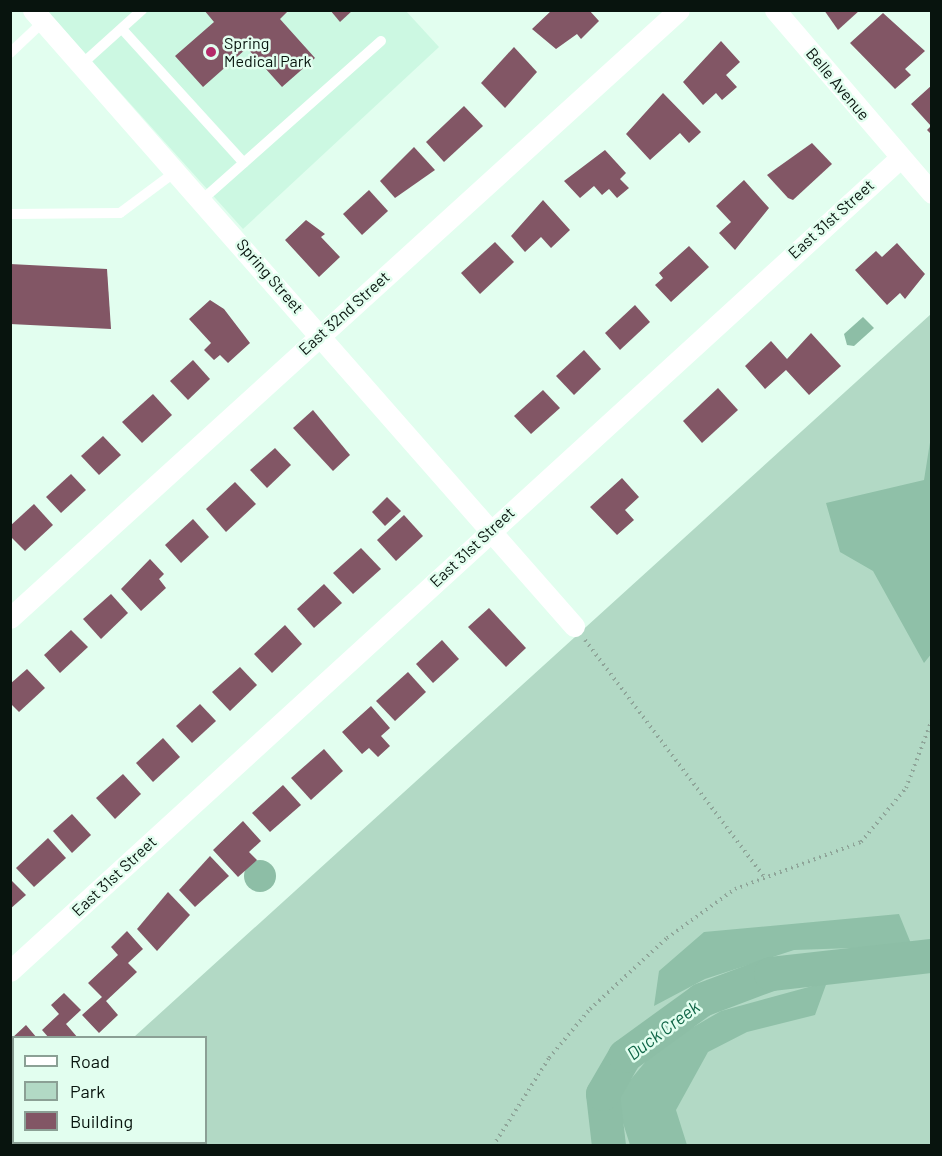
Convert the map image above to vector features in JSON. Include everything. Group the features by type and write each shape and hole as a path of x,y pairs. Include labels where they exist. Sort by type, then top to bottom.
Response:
{"street":[{"name":"East 32nd Street","path":"10,618 679,10"},
{"name":"Belle Avenue","path":"775,10 900,158"},
{"name":"Spring Street","path":"38,16 203,199 574,626"},
{"path":"900,158 932,193"},
{"name":"East 31st Street","path":"10,971 490,530 900,158"}],"lane":[{"path":"82,64 142,10"},
{"path":"10,53 38,16"},
{"path":"122,29 244,163"},
{"path":"203,199 381,40"},
{"path":"10,214 120,213 177,170"}],"path":[{"path":"574,626 765,878"},
{"path":"493,1146 549,1058 590,1009 667,938 735,889 861,842 906,788 932,720"}],"shaded area":[{"path":"47,11 406,11 439,47 243,229"},
{"path":"863,317 874,328 854,346 847,345 844,334"},
{"path":"931,436 932,653 924,663 873,571 840,552 826,503 924,480"},
{"path":"260,860 271,865 276,876 271,887 260,892 249,887 244,876 249,865"},
{"path":"899,914 912,946 794,950 705,979 654,1006 659,971 704,932"},
{"path":"827,982 815,1015 747,1032 708,1052 676,1110 687,1145 630,1145 615,1098 657,1048 721,1011"}],"green space":[{"path":"931,314 931,1145 15,1146 207,1144 207,1036 135,1036"}],"building":[{"name":"Spring Medical Park","path":"204,10 289,10 280,19 315,58 282,87 247,48 203,87 175,56 214,22"},
{"name":"Spring Medical Park","path":"330,10 353,10 340,22"},
{"path":"552,10 589,10 599,21 581,39 577,34 556,49 532,29"},
{"path":"824,10 860,10 838,30"},
{"path":"883,13 925,51 905,69 911,75 895,89 850,43"},
{"path":"721,41 740,62 726,75 737,87 722,100 716,93 703,105 683,82"},
{"path":"514,47 537,72 505,108 481,83"},
{"path":"932,85 932,135 927,130 931,126 911,104"},
{"path":"663,93 701,132 689,143 680,133 650,160 626,134"},
{"path":"464,106 483,126 444,162 426,142"},
{"path":"812,143 832,164 793,200 788,198 767,175"},
{"path":"414,147 435,170 395,198 380,181"},
{"path":"605,150 626,173 620,179 629,188 617,198 609,189 602,195 594,186 580,198 564,181"},
{"path":"744,180 769,208 735,250 719,233 731,222 716,206"},
{"path":"369,190 388,211 362,235 343,214"},
{"path":"543,200 570,230 551,248 541,237 525,252 511,236"},
{"path":"306,220 325,234 321,237 340,257 319,277 285,240"},
{"path":"495,242 514,262 480,294 461,273"},
{"path":"897,243 925,274 905,299 900,293 887,305 855,270 876,251 882,257"},
{"path":"689,246 709,267 671,302 655,285 663,278 659,273"},
{"path":"10,264 107,269 111,329 10,324"},
{"path":"210,300 224,309 250,343 228,363 220,355 214,360 204,350 211,343 189,319"},
{"path":"635,305 650,322 620,350 605,333"},
{"path":"811,333 841,366 809,395 786,370 765,389 745,366 771,341 787,359"},
{"path":"584,350 601,369 574,395 556,376"},
{"path":"193,360 210,379 188,400 170,381"},
{"path":"718,388 738,410 702,443 683,421"},
{"path":"543,390 560,408 531,434 514,416"},
{"path":"153,394 172,415 142,443 122,422"},
{"path":"313,410 350,455 333,471 293,428"},
{"path":"103,436 121,455 99,475 81,456"},
{"path":"275,448 291,465 267,488 250,470"},
{"path":"71,474 86,490 61,513 46,497"},
{"path":"622,478 639,497 625,510 634,520 617,535 590,507"},
{"path":"235,482 256,504 226,532 206,509"},
{"path":"387,497 401,511 385,526 372,512"},
{"path":"34,504 53,525 25,551 10,536 10,526"},
{"path":"404,515 423,536 396,561 377,540"},
{"path":"193,519 209,537 181,563 165,545"},
{"path":"361,548 381,569 353,594 333,573"},
{"path":"150,559 164,574 159,579 166,588 141,611 121,589"},
{"path":"324,584 342,603 314,628 297,609"},
{"path":"111,594 128,613 101,639 83,619"},
{"path":"489,608 526,648 506,667 468,627"},
{"path":"285,625 302,644 272,673 254,654"},
{"path":"71,630 88,647 60,673 44,655"},
{"path":"442,640 459,659 433,683 416,664"},
{"path":"240,667 257,685 230,711 212,692"},
{"path":"27,669 45,688 19,712 10,703 10,684"},
{"path":"408,672 426,692 395,721 376,701"},
{"path":"200,704 216,721 192,743 176,726"},
{"path":"371,706 390,728 381,736 390,746 378,757 369,748 362,754 342,732"},
{"path":"163,738 180,757 153,782 136,763"},
{"path":"324,749 343,771 311,800 291,778"},
{"path":"123,774 141,794 115,819 96,798"},
{"path":"283,785 301,805 270,832 252,813"},
{"path":"72,814 91,835 72,853 53,831"},
{"path":"243,821 261,841 249,852 257,860 238,877 213,850"},
{"path":"48,838 66,858 34,887 16,868"},
{"path":"210,856 229,876 195,907 179,890"},
{"path":"10,879 26,895 10,909"},
{"path":"168,892 190,915 157,951 137,929"},
{"path":"127,931 143,949 128,963 137,972 106,1001 118,1015 99,1033 82,1015 102,997 88,983 118,955 111,947"},
{"path":"64,993 81,1010 66,1024 76,1036 47,1036 42,1030 59,1014 51,1005"},
{"path":"26,1025 35,1036 14,1036"}],"waterway":[{"name":"Duck Creek","path":"609,1146 603,1094 625,1056 702,1000 771,974 932,956"}],"place":[{"name":"Spring Medical Park","path":"211,52"}]}
